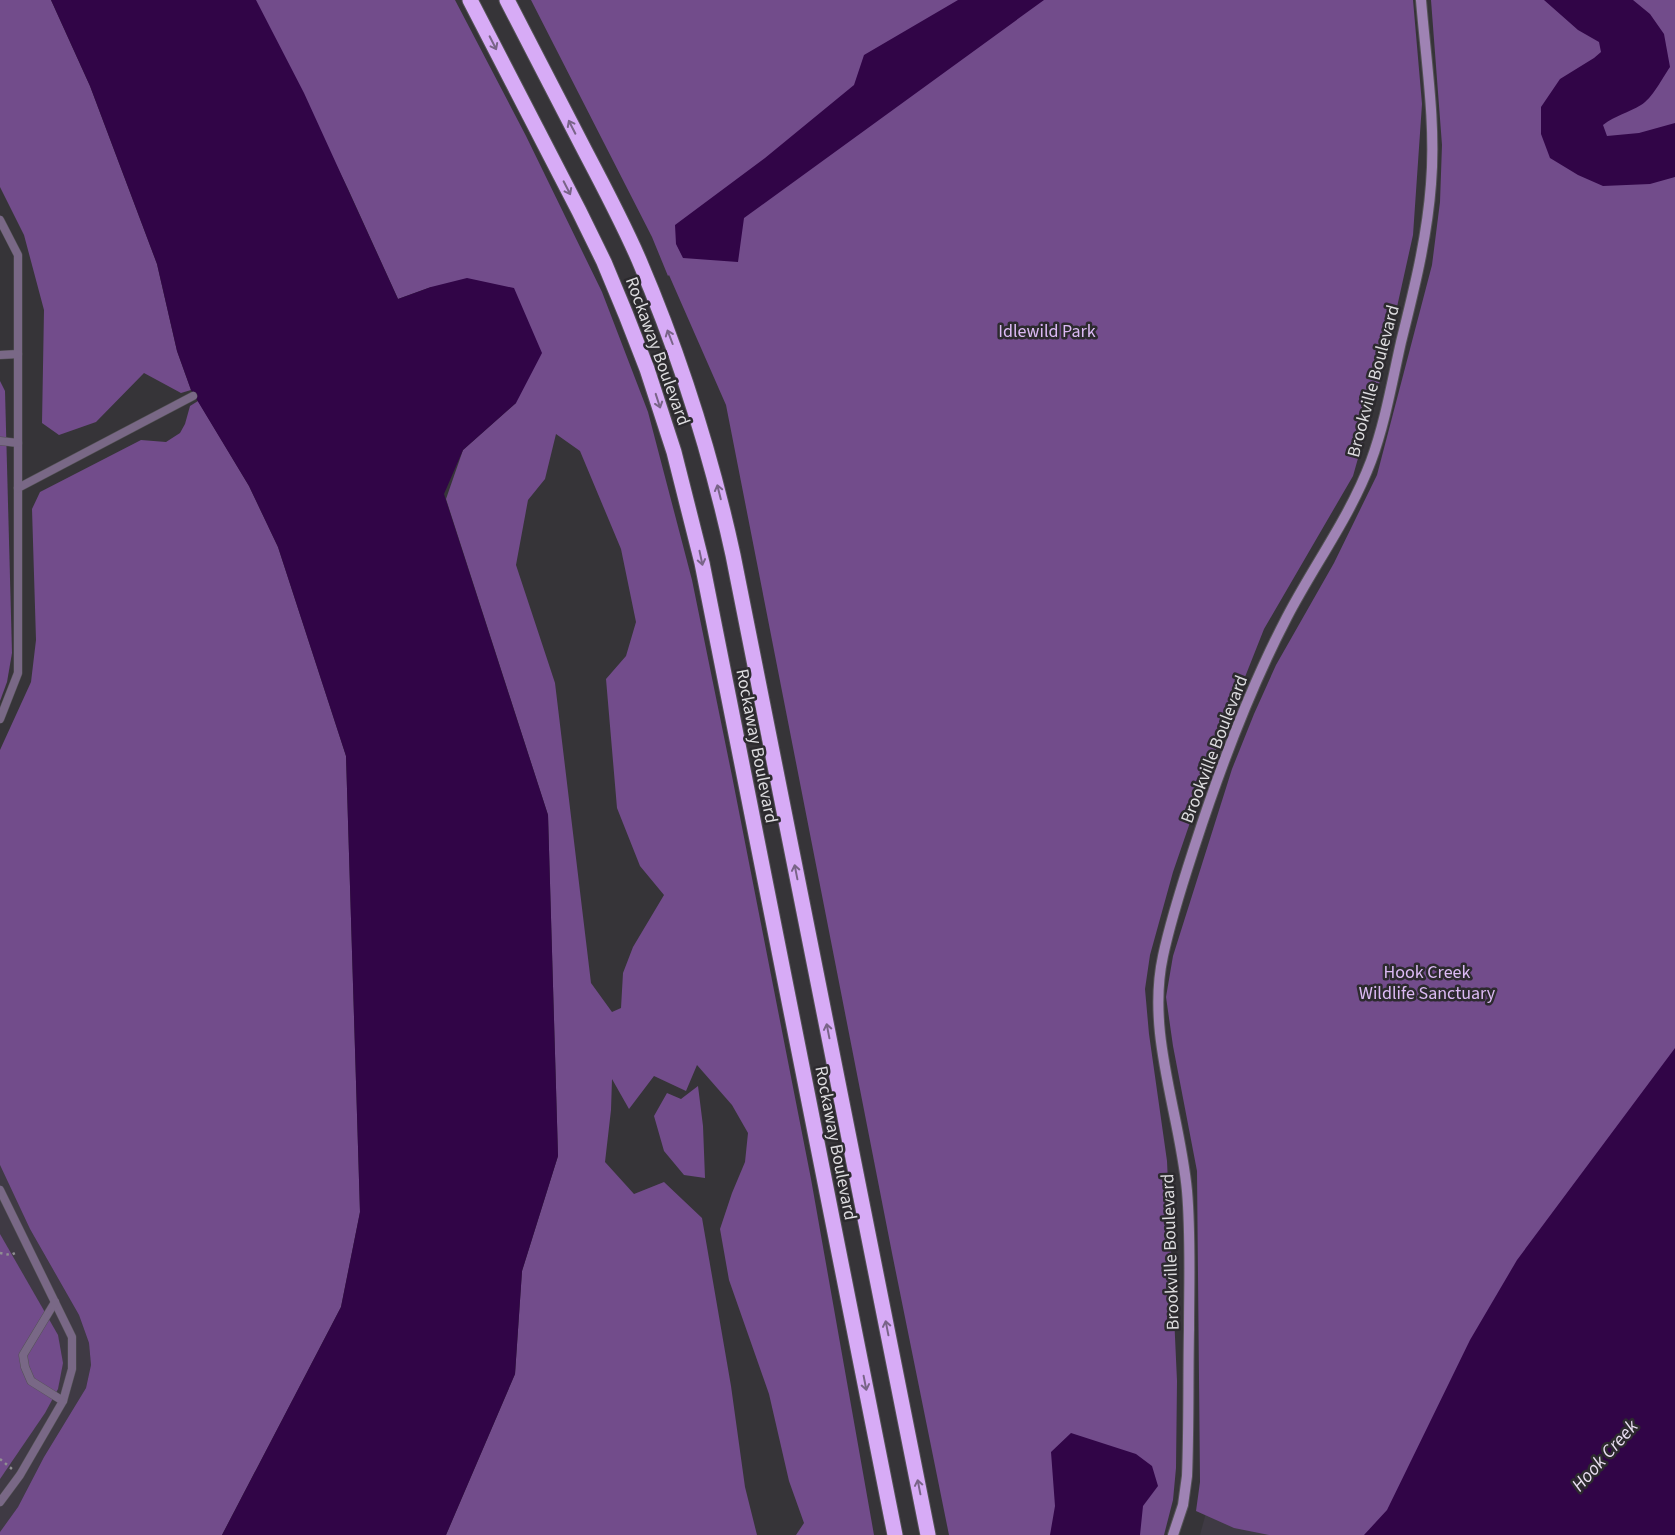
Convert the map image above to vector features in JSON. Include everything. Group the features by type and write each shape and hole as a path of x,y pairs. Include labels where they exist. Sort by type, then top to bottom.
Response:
{"highway":[{"name":"Rockaway Boulevard","path":"470,0 604,262 647,369 679,470 704,573 895,1535"},
{"name":"Rockaway Boulevard","path":"507,0 610,199 638,258 681,365 714,474 733,555 928,1535"}],"street":[{"name":"Brookville Boulevard","path":"1173,1535 1183,1505 1188,1476 1189,1237 1187,1189 1180,1141 1159,1034 1161,963 1167,935 1184,880 1222,766 1262,669 1287,618 1347,512 1370,463 1384,419 1424,245 1432,183 1432,132 1421,0"}],"lane":[{"path":"0,220 18,255 18,673 0,719"},
{"path":"0,355 18,354"},
{"path":"18,488 193,396"},
{"path":"0,441 18,443"},
{"path":"0,1190 72,1337 72,1369 63,1401 20,1474 0,1502"},
{"path":"55,1302 23,1355 25,1368 31,1381 63,1401"}],"path":[{"path":"0,1253 11,1255 28,1246"}],"shaded area":[{"path":"0,1165 30,1229 79,1315 89,1343 91,1365 86,1388 44,1457 18,1507 0,1532"},
{"path":"1207,1509 1270,1535 1200,1535"}],"green space":[{"path":"0,0 51,0 90,86 157,264 177,351 191,390 181,393 144,373 96,422 59,435 42,423 44,310 24,235 0,187"},
{"path":"255,0 455,0 526,136 602,292 648,412 692,580 732,776 811,1179 874,1535 796,1535 804,1523 789,1481 769,1394 729,1280 720,1229 745,1162 748,1133 732,1105 697,1065 686,1091 654,1076 629,1109 612,1079 611,1110 605,1162 634,1194 664,1182 702,1218 731,1386 745,1487 757,1535 446,1535 515,1374 522,1271 558,1156 548,815 446,499 463,450 516,403 431,287 398,299 348,189","holes":["556,434 580,451 621,549 636,622 626,656 606,679 617,808 640,866 664,895 633,947 623,973 621,1008 612,1012 591,983 555,683 516,565 528,500 545,479"]},
{"name":"Idlewild Park","path":"531,0 1413,0 1422,104 1413,235 1383,370 1353,476 1264,629 1207,773 1173,872 1150,955 1145,989 1149,1034 1167,1161 1177,1381 1176,1468 1173,1500 1164,1535 949,1535 726,405 652,237"},
{"name":"Hook Creek Wildlife Sanctuary","path":"1431,0 1675,0 1675,1066 1385,1535 1269,1535 1234,1528 1196,1511 1200,1482 1197,1171 1173,1046 1166,997 1173,956 1232,769 1254,714 1276,665 1334,563 1377,475 1432,265 1440,202 1442,145"},
{"path":"0,381 5,391 12,653 7,682 0,701"},
{"path":"198,401 249,486 278,547 346,756 360,1212 341,1307 222,1535 0,1535 0,1532 18,1507 44,1457 86,1388 91,1365 89,1343 79,1315 30,1229 0,1165 0,750 31,682 36,640 32,509 40,492 141,440 166,442 180,433 185,424 190,406"},
{"path":"698,1086 703,1126 705,1178 684,1175 664,1151 654,1116 667,1093 681,1099"},
{"path":"0,1234 58,1335 63,1363 58,1389 45,1413 0,1479"}],"water":[{"path":"51,0 256,0 304,93 398,299 431,287 467,278 514,288 542,353 516,403 463,450 444,494 548,815 558,1156 522,1271 515,1374 446,1535 222,1535 341,1307 360,1212 346,756 278,547 249,486 191,390 177,351 157,264 90,86"},
{"path":"958,0 1044,0 744,218 738,262 683,258 676,244 675,225 765,158 854,85 864,55"},
{"path":"1544,0 1633,0 1650,14 1664,34 1670,67 1645,102 1603,125 1607,136 1639,133 1675,123 1675,177 1650,184 1603,186 1578,175 1550,158 1541,134 1541,107 1560,79 1601,52 1599,42 1578,30"},
{"name":"Hook Creek","path":"1675,1048 1675,1535 1364,1535 1387,1510 1470,1340 1517,1260"},
{"path":"1071,1433 1136,1454 1152,1466 1158,1486 1143,1506 1140,1535 1050,1535 1055,1506 1051,1452"}]}
